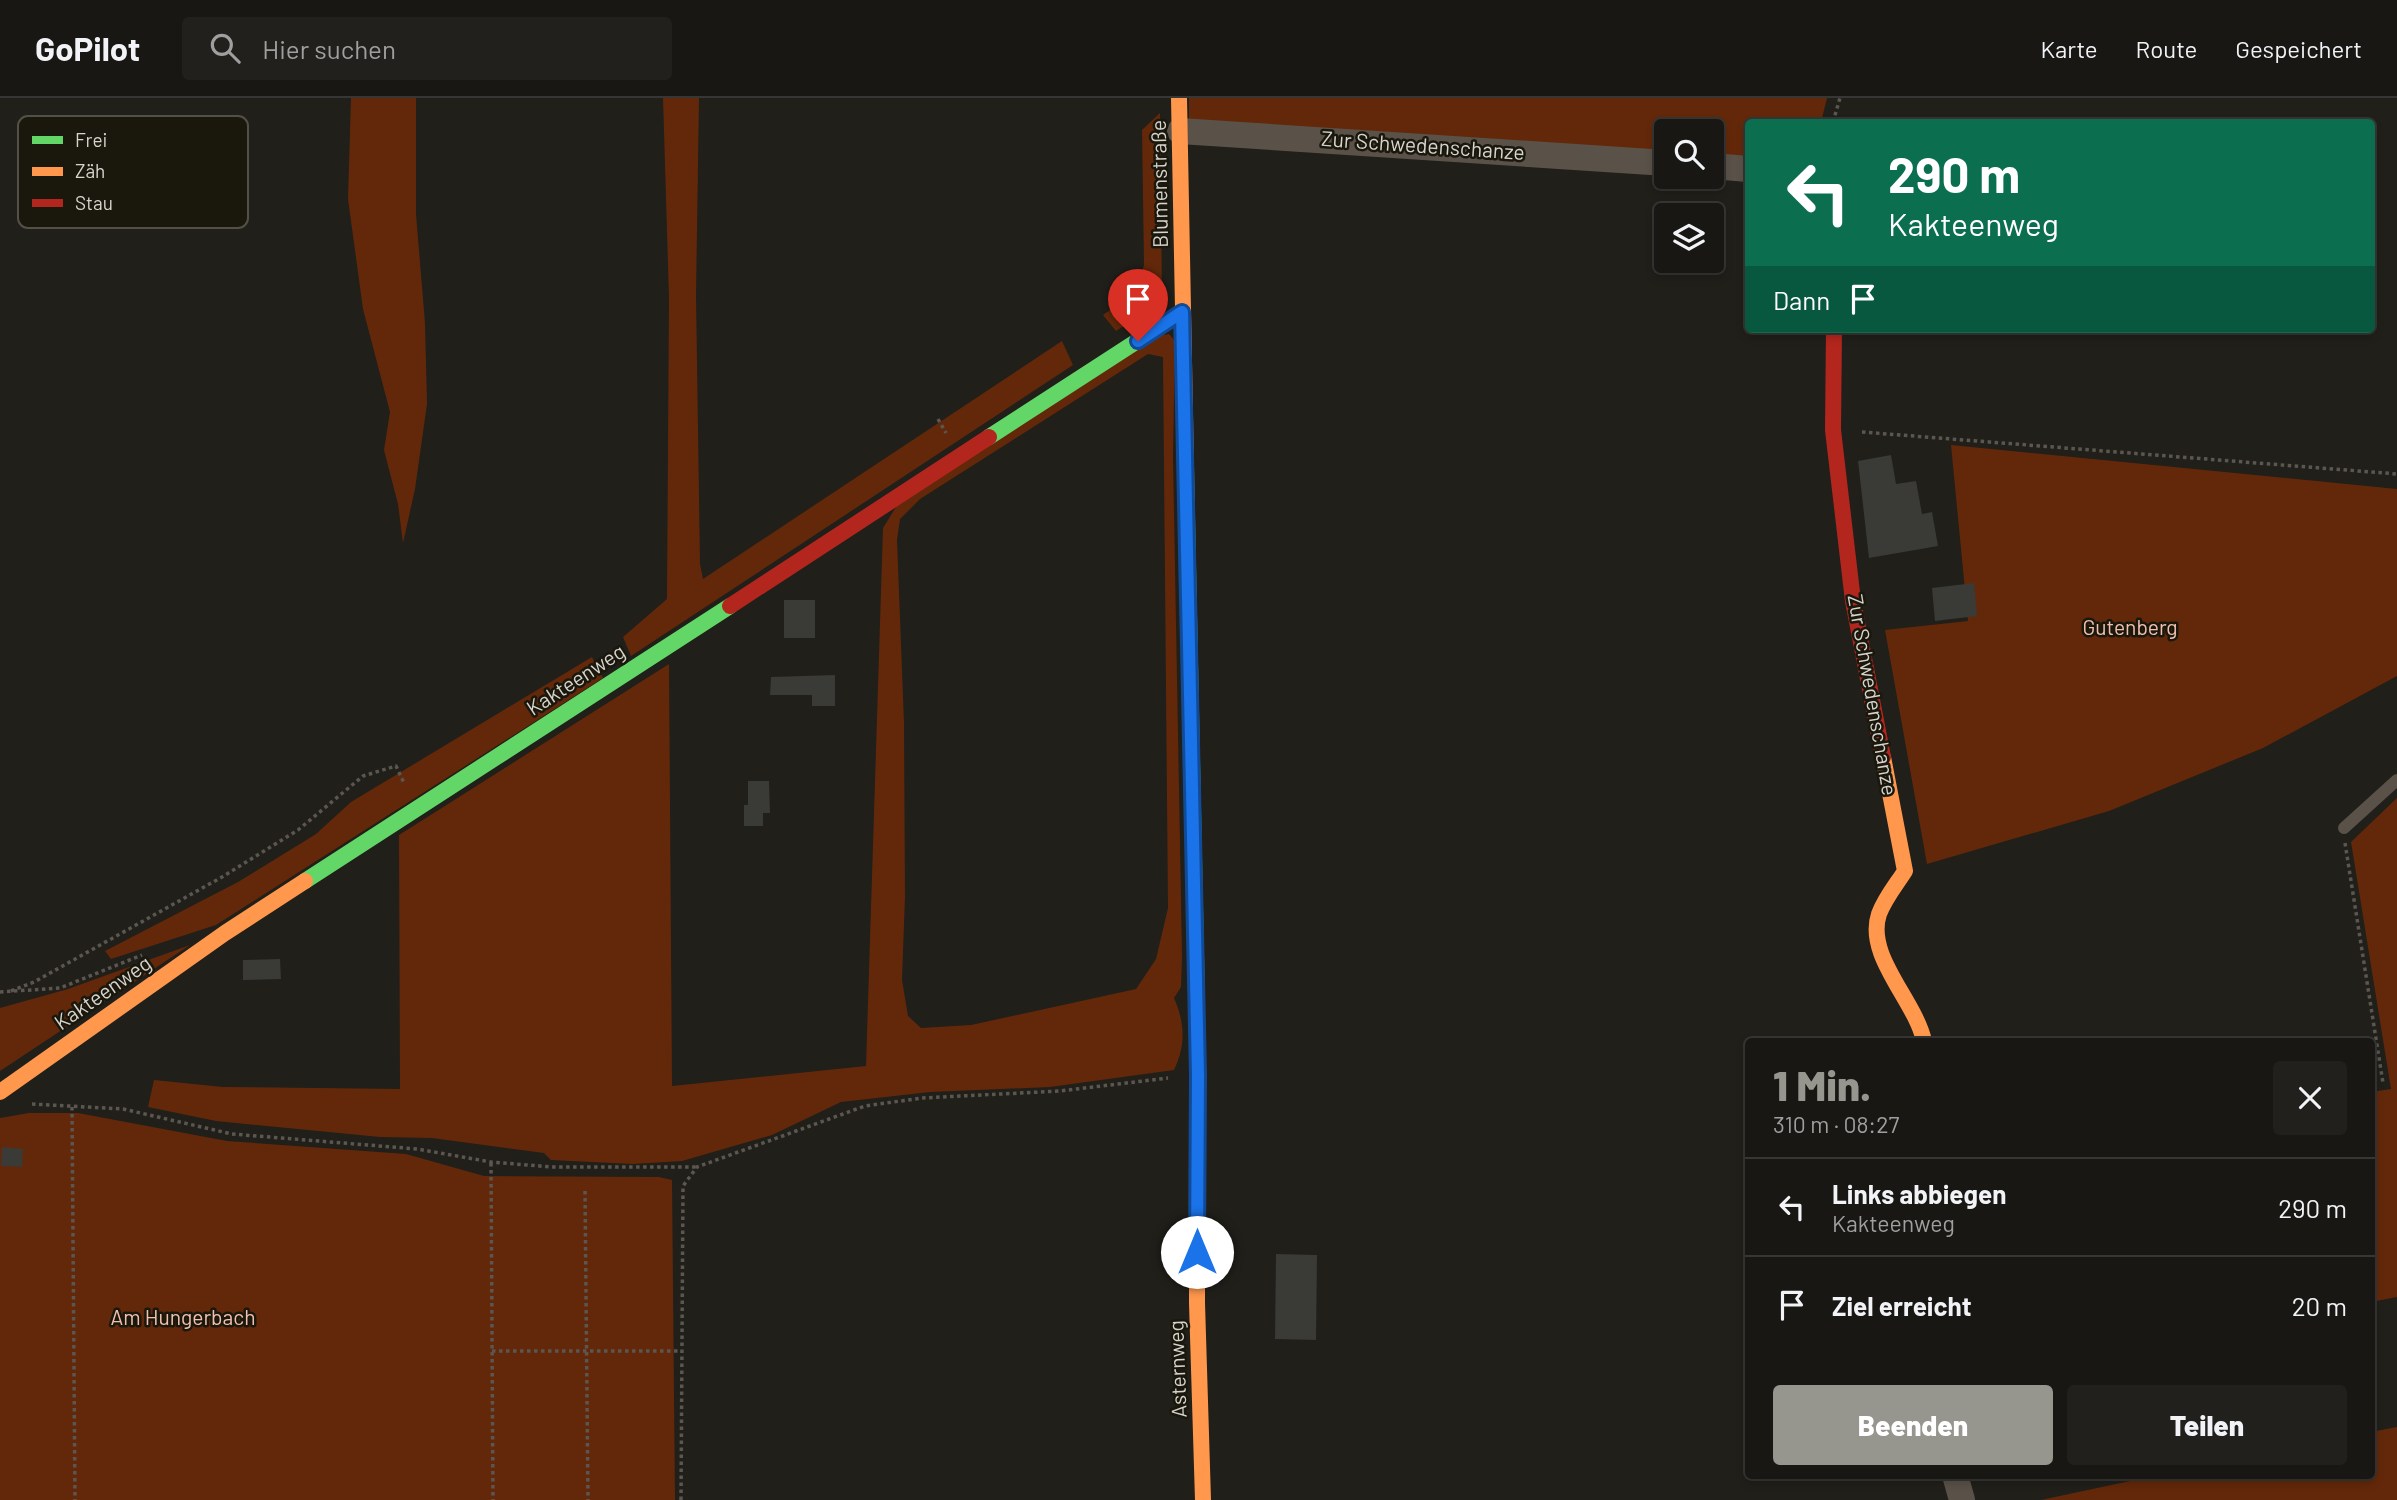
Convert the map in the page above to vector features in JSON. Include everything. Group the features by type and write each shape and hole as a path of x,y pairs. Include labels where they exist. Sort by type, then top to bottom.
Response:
{"street":[{"name":"Blumenstraße","path":"1180,98 1182,312"},
{"name":"Zur Schwedenschanze","path":"1180,131 1654,162"},
{"path":"1724,167 1745,169"},
{"name":"Kakteenweg","path":"0,1092 225,933 1182,312"},
{"name":"Asternweg","path":"1182,312 1198,1075 1197,1303 1203,1500"},
{"name":"Zur Schwedenschanze","path":"1833,333 1833,430 1853,601 1905,871 1878,916 1876,939 1884,961 1915,1009 1923,1038"},
{"path":"1956,1479 1962,1500"}],"lane":[{"path":"2344,828 2397,780"}],"path":[{"path":"1834,119 1840,98"},
{"path":"1833,430 2397,474"},
{"path":"11,991 34,982 222,877 298,830 363,776 396,766 415,810"},
{"path":"2344,828 2345,850 2383,1083"},
{"path":"0,992 60,988 145,953"},
{"path":"24,1104 123,1110 232,1134 417,1149 492,1162 552,1167 697,1167 865,1106 922,1098 1060,1091 1198,1075"},
{"path":"72,1107 75,1500"},
{"path":"492,1162 494,1500"},
{"path":"681,1500 683,1186 697,1167"},
{"path":"585,1191 588,1500"},
{"path":"492,1351 681,1351"}],"green space":[{"path":"351,98 416,98 416,214 425,323 427,404 415,489 403,543 398,504 384,450 390,412 363,309 348,199"},
{"path":"663,98 699,98 696,295 700,564 703,579 1062,341 1073,365 631,656 623,637 667,599 669,298"},
{"path":"1189,98 1827,98 1822,119 1745,119 1745,161 1724,160 1724,119 1654,119 1654,154 1189,121"},
{"path":"1160,113 1162,301 1116,331 1103,315 1137,291 1144,265 1142,130"},
{"path":"1169,334 1175,341 1173,457 1182,956 1181,987 1174,998 1183,1034 1181,1052 1174,1070 1050,1087 930,1092 841,1102 772,1135 682,1161 633,1164 551,1160 544,1153 432,1138 380,1137 216,1121 148,1107 154,1080 223,1087 400,1089 399,835 669,664 672,1086 866,1066 883,528 896,507 1158,336","holes":["1148,354 1163,357 1168,908 1156,959 1136,989 971,1025 921,1028 908,1016 902,980 905,896 904,723 897,540 900,519 920,499"]},
{"name":"Gutenberg","path":"1951,445 2397,489 2397,676 2263,748 2109,811 1927,864 1885,630 1968,621"},
{"path":"592,657 603,678 216,925 111,959 105,951 238,882 316,834 351,802"},
{"path":"2397,798 2397,1297 2375,1301 2375,1091 2391,1089 2351,842"},
{"path":"190,945 0,1071 0,1008 68,989"},
{"name":"Am Hungerbach","path":"29,1113 78,1113 227,1141 406,1154 484,1176 659,1177 672,1180 675,1500 0,1500 0,1118"},
{"path":"2397,1427 2397,1500 2041,1500 2139,1479 2375,1479 2375,1431"}],"building":[{"path":"1891,455 1896,484 1916,481 1922,514 1932,512 1938,546 1869,558 1858,461"},
{"path":"1974,583 1977,616 1935,621 1932,588"},
{"path":"784,600 815,600 815,638 784,638"},
{"path":"835,675 835,706 812,706 812,695 770,695 771,677"},
{"path":"748,781 769,781 770,813 763,813 763,826 744,826 744,805 748,805"},
{"path":"280,959 281,979 243,980 243,960"},
{"path":"2,1147 23,1149 22,1167 1,1166"},
{"path":"1276,1254 1317,1255 1316,1340 1275,1339"}],"traffic: fast":[{"path":"989,437 1182,312"},
{"path":"1186,467 1197,1003"},
{"path":"305,881 730,606"}],"traffic: slow":[{"path":"1179,98 1186,467"},
{"path":"1883,757 1905,871 1881,908 1877,930 1879,946 1923,1038"},
{"path":"0,1092 225,933 305,881"},
{"path":"1197,1003 1197,1303 1203,1500"}],"traffic: jam":[{"path":"1834,333 1833,430 1853,601 1883,757"},
{"path":"730,606 989,437"}],"route":[{"path":"1138,341 1182,312 1198,1075 1197,1252"}]}
